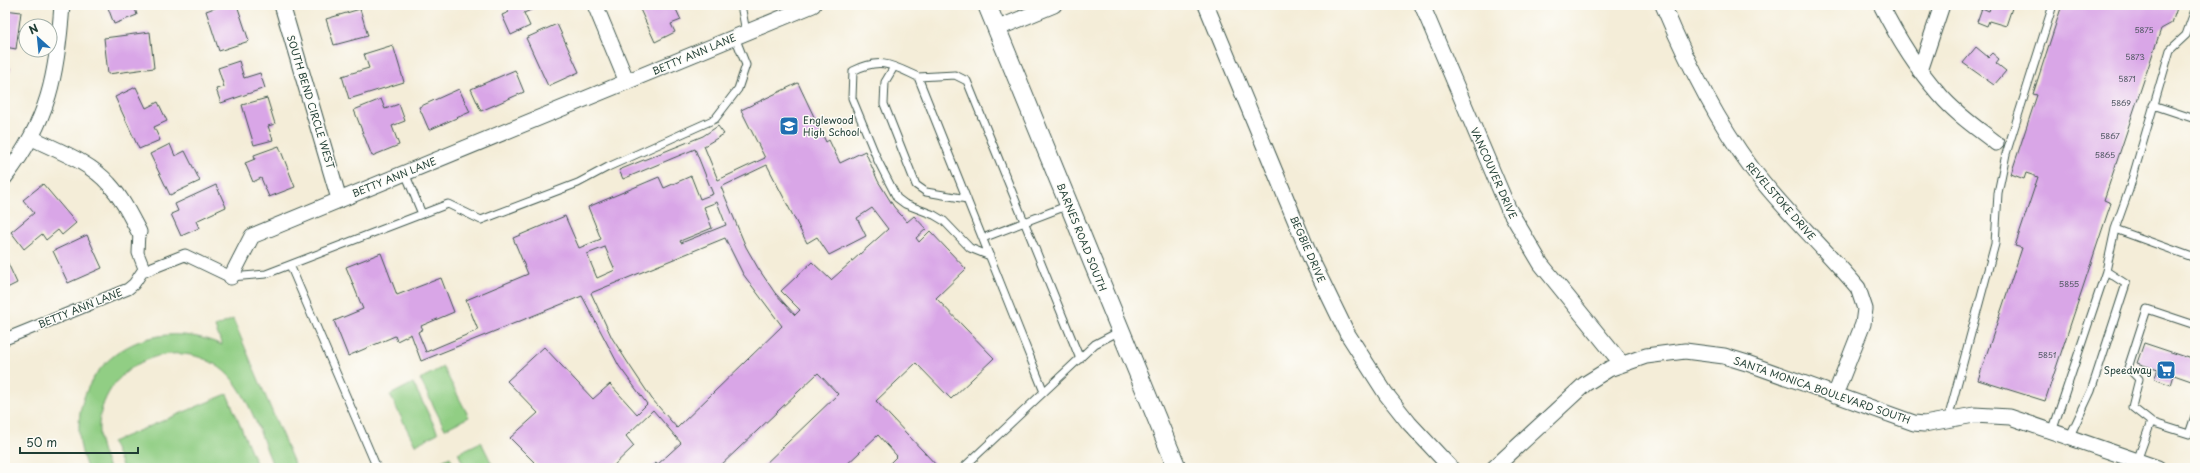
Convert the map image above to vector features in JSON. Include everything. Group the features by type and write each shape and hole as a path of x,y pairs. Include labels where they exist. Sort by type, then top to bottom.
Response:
{"street":[{"path":"5,177 32,138 49,95 58,54 62,5"},
{"name":"SOUTH BEND CIRCLE WEST","path":"282,5 340,199"},
{"path":"595,5 627,82"},
{"name":"BETTY ANN LANE","path":"5,339 128,289 144,271 185,255 231,277 252,236 813,5"},
{"name":"BARNES ROAD SOUTH","path":"987,5 1177,468"},
{"path":"996,29 1054,5"},
{"name":"BEGBIE DRIVE","path":"1206,5 1312,261 1347,333 1386,394 1414,429 1451,468"},
{"name":"VANCOUVER DRIVE","path":"1422,5 1508,208 1526,241 1541,264 1622,364"},
{"name":"REVELSTOKE DRIVE","path":"1663,5 1702,90 1723,126 1752,168 1858,288 1865,309 1863,324 1835,395"},
{"path":"1881,5 1893,29 1920,71 1941,96 1996,143"},
{"path":"1920,71 1942,5"},
{"path":"32,138 91,168 109,184 122,201 139,232 138,254 144,271"},
{"name":"SANTA MONICA BOULEVARD SOUTH","path":"1494,468 1585,384 1596,376 1622,364 1646,356 1669,352 1700,352 1724,356 1914,423 1924,424 1974,415 1996,415 2010,417 2158,468"}],"lane":[{"path":"231,277 266,274 448,204 481,220 578,183 608,167 715,119 738,90 746,65 741,34 741,5"},
{"path":"1948,419 1995,244 1998,193 2006,154 2053,5"},
{"path":"2052,432 2106,271 2115,229 2170,50 2186,35 2195,10"},
{"path":"990,256 970,248 944,221 934,215 905,204 897,198 889,186 852,98 853,71 873,63 894,66 918,77 955,75 967,81 1080,359"},
{"path":"894,66 885,82 884,104 916,185 926,192 967,199"},
{"path":"918,77 1044,392"},
{"path":"2153,105 2195,119"},
{"path":"405,172 422,214"},
{"path":"983,238 1069,205"},
{"path":"2115,229 2195,258"},
{"path":"290,265 377,468"},
{"path":"2069,438 2091,391 2126,284 2106,271"},
{"path":"2195,325 2147,309 2128,368 2138,379 2132,407 2151,422 2189,434 2195,416"},
{"path":"963,468 1095,344 1121,331"},
{"path":"2137,461 2151,422"}],"green space":[{"path":"233,319 296,468 274,468 254,416 241,391 233,380 224,371 206,360 186,354 166,355 146,360 129,370 114,384 104,403 99,424 101,447 109,468 87,468 79,436 81,406 92,380 110,359 133,344 160,336 190,336 222,345 215,327"},
{"path":"443,367 469,417 445,429 420,379"},
{"path":"413,383 438,433 415,445 390,395"},
{"path":"227,394 258,468 123,468 112,442"},
{"path":"481,442 494,468 465,468 458,453"},
{"path":"450,457 455,468 428,468"}],"building":[{"path":"107,5 134,5 137,15 114,24"},
{"path":"223,5 237,5 249,41 219,51 206,11"},
{"path":"505,5 542,5 524,13 530,26 511,35 502,15 509,12"},
{"path":"638,5 664,5 665,7 674,5 681,20 671,24 675,32 655,42"},
{"path":"1991,5 2013,5 2006,26 1989,21 1987,26 1977,22 1982,8 1989,11"},
{"path":"2062,5 2178,5 2172,23 2161,29 2104,200 2111,203 2045,401 1978,380 2022,248 2015,246 2038,177 2026,173 2024,179 2011,174 2037,95 2033,94"},
{"path":"360,9 368,36 334,45 326,19"},
{"path":"5,10 21,12 20,18 18,18 16,49 5,47"},
{"path":"557,24 579,72 548,86 526,38"},
{"path":"150,32 154,68 108,74 104,38"},
{"path":"393,45 404,82 349,99 342,76 369,68 364,54"},
{"path":"1976,47 1988,57 1992,53 1999,59 1996,63 2006,71 1994,85 1963,63"},
{"path":"239,61 244,78 260,73 265,88 221,103 216,89 224,87 218,68"},
{"path":"5,66 11,68 5,86"},
{"path":"515,70 524,92 481,111 471,89"},
{"path":"798,83 826,142 829,140 840,163 865,151 878,181 894,207 907,222 914,216 926,229 916,238 919,242 930,231 966,269 936,298 994,358 951,399 916,363 876,401 939,468 885,468 897,456 878,435 843,468 761,468 838,394 818,373 718,468 650,468 656,463 657,465 681,443 653,410 626,436 634,446 611,468 540,468 510,438 538,413 507,381 544,347 593,399 610,384 637,414 647,404 619,366 582,296 421,361 411,334 397,341 395,336 348,356 334,321 363,309 346,267 381,253 397,295 441,278 454,312 421,326 423,329 418,332 426,352 478,330 466,300 528,274 513,238 565,216 579,248 601,239 588,207 659,177 664,188 691,176 700,199 713,194 695,149 623,179 619,170 703,136 718,126 724,134 704,146 718,180 765,158 741,110","holes":["767,165 807,243 817,237 829,255 866,236 857,218 872,208 888,229 831,280 812,262 781,291 800,310 795,315 775,293 758,268 746,247 721,187","717,202 726,225 681,243 680,241 712,228 704,207","725,238 743,274 782,326 677,428 652,399 612,338 591,293","605,247 615,270 597,278 587,254"]},
{"path":"136,87 146,108 158,102 167,121 154,127 160,140 139,149 115,97"},
{"path":"459,89 470,112 429,130 419,107"},
{"path":"267,98 275,124 268,126 273,140 254,145 242,105"},
{"path":"381,99 385,109 399,104 405,121 392,126 399,145 372,156 354,110"},
{"path":"170,144 175,156 185,151 200,181 170,195 150,154"},
{"path":"279,146 295,187 269,197 261,178 253,182 245,163 255,159 254,155"},
{"path":"43,184 76,223 62,235 58,230 46,240 42,234 24,249 11,232 34,213 23,200"},
{"path":"216,185 226,207 196,221 199,228 181,236 171,214 178,211 175,204"},
{"path":"87,235 102,268 68,283 53,251"},
{"path":"5,257 17,283 5,289"},
{"path":"2144,343 2195,360 2194,382 2174,375 2171,385 2154,379 2158,370 2137,363"}],"place":[{"name":"Englewood High School","path":"789,126"},
{"name":"Speedway","path":"2166,370"}]}
